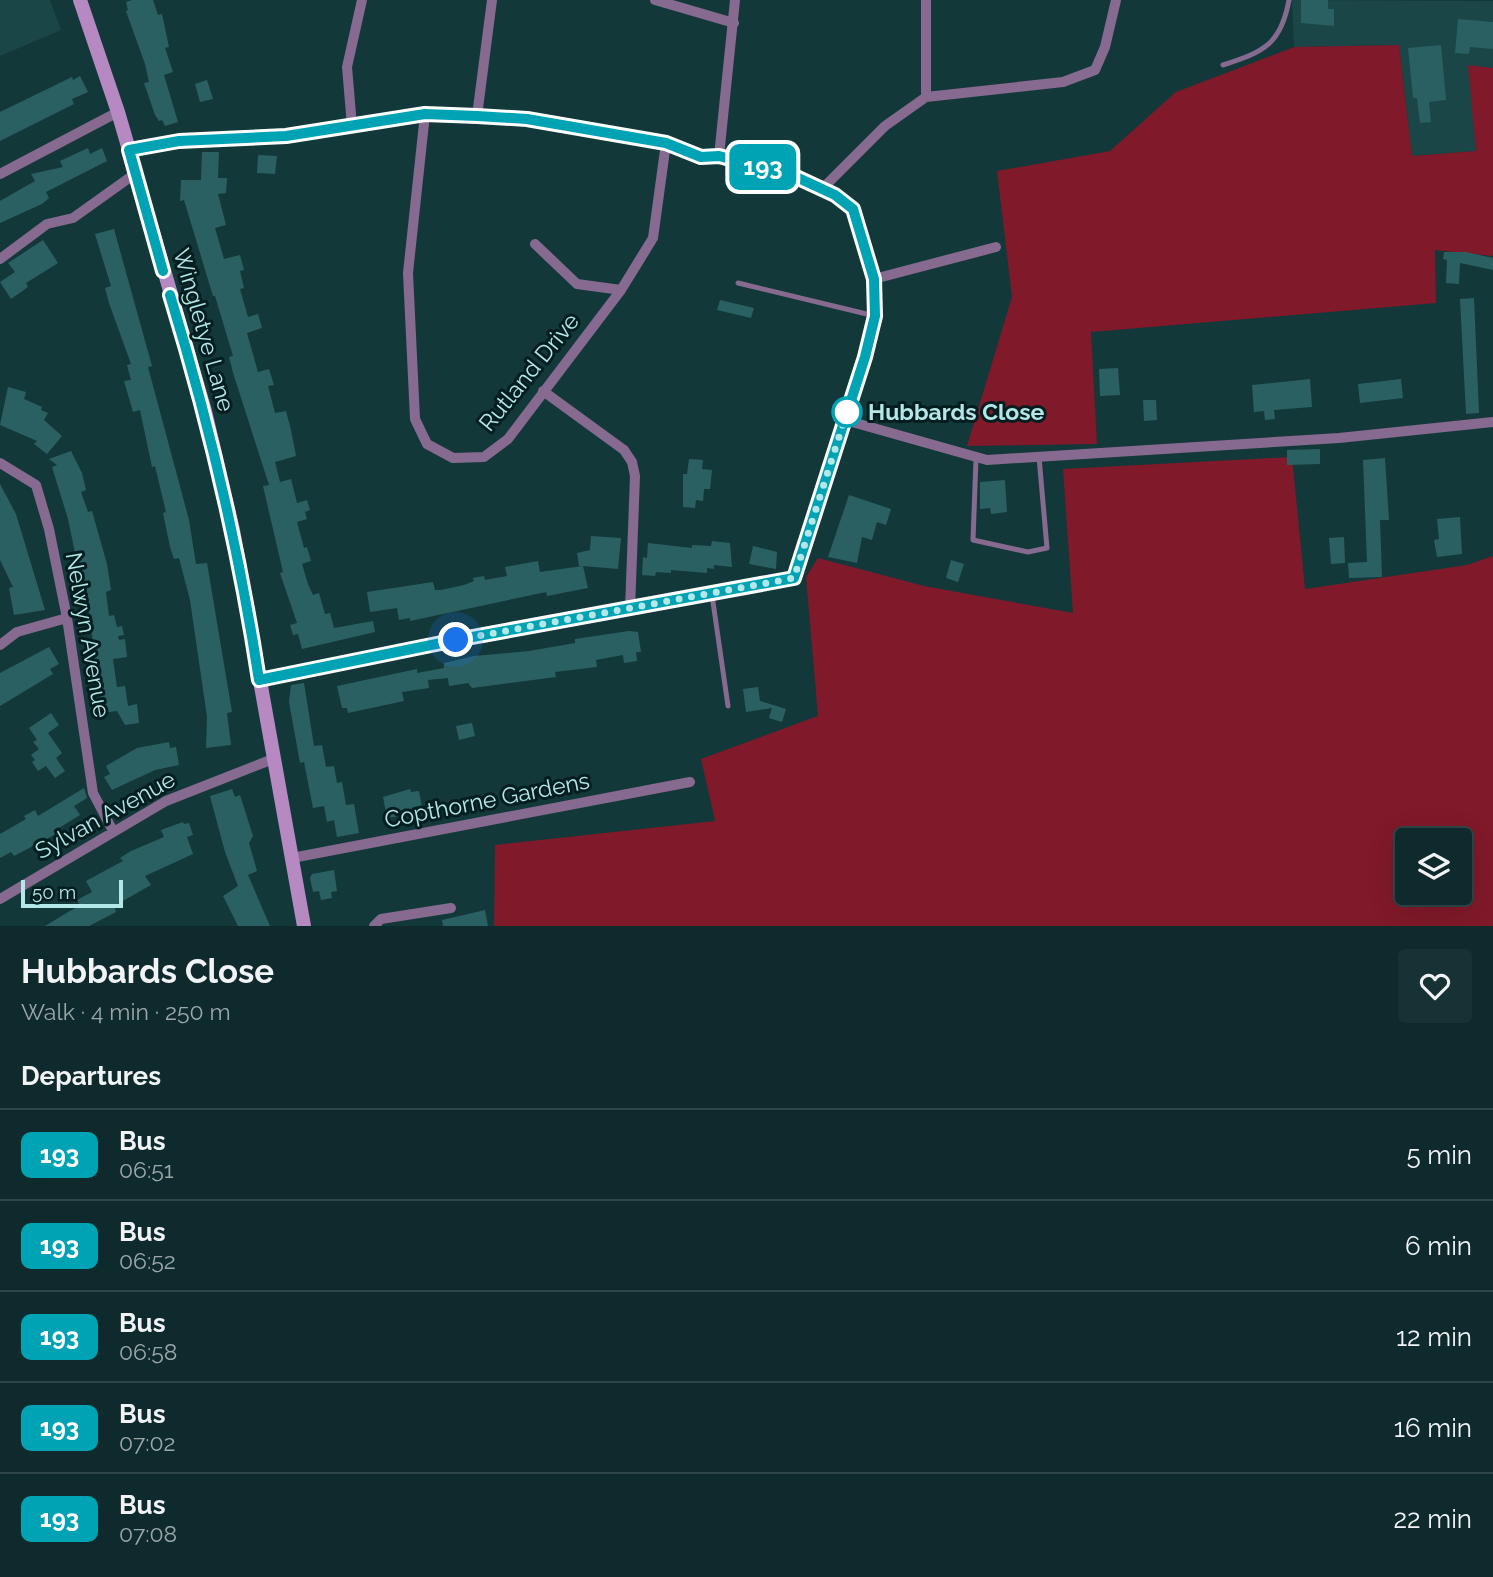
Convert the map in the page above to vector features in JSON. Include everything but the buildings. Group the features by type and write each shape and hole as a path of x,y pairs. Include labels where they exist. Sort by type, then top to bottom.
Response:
{"street":[{"name":"Wingletye Lane","path":"80,0 118,112 205,411 233,530 304,926"},
{"path":"352,126 347,66 362,0"},
{"path":"477,116 492,0"},
{"path":"655,0 734,23"},
{"path":"719,156 736,0"},
{"path":"926,0 926,97"},
{"path":"822,189 885,126 926,97 1063,82 1095,70 1105,47 1116,0"},
{"path":"0,174 118,112"},
{"path":"129,150 179,141 286,136 425,114 527,119 666,143 701,157 719,156 794,176 822,189 853,209 874,279 875,316 794,578 259,680"},
{"name":"Rutland Drive","path":"425,114 408,273 415,419 427,444 453,458 484,457 508,439 621,290 653,238 666,143"},
{"path":"0,259 47,224 72,218 136,173"},
{"path":"535,244 578,284 621,290"},
{"path":"874,279 996,247"},
{"path":"543,391 624,450 632,462 635,477 630,609"},
{"path":"845,420 981,459 1339,438 1493,422"},
{"name":"Nelwyn Avenue","path":"0,463 36,485 49,529 67,618 93,793 113,831"},
{"path":"0,645 17,632 67,618"},
{"name":"Sylvan Avenue","path":"0,899 166,801 273,759"},
{"name":"Copthorne Gardens","path":"292,858 690,782"},
{"path":"374,926 381,919 452,908"}],"lane":[{"path":"1223,65 1258,51 1282,32 1289,0"},
{"path":"738,283 875,316"},
{"path":"981,459 973,540 1035,553 1047,548 1039,457"},
{"path":"712,595 728,706"}],"shaded area":[{"path":"0,0 50,0 61,30 0,56"},
{"path":"1292,0 1493,1 1493,68 1469,66 1476,151 1412,156 1399,45 1294,47"},
{"path":"1399,45 1412,156 1476,151 1468,65 1493,68 1493,256 1435,250 1436,303 1091,332 1097,444 967,446 1012,297 997,171 1110,151 1176,92 1294,47"},
{"path":"1292,457 1305,589 1467,565 1493,556 1493,926 494,926 495,845 715,821 701,759 818,716 806,577 818,558 924,586 1073,613 1063,469"}],"bus line":[{"name":"193","path":"163,271 129,150 179,141 286,136 425,114 527,119 634,136 666,143 701,157 719,156 758,165 794,176 835,195 853,209 867,250 874,279 875,316 806,551 794,578 456,640 259,680 233,530 205,411 170,295"}],"place":[{"name":"Hubbards Close","path":"847,412"}],"route":[{"path":"456,640 794,578 806,551 847,412"}]}
